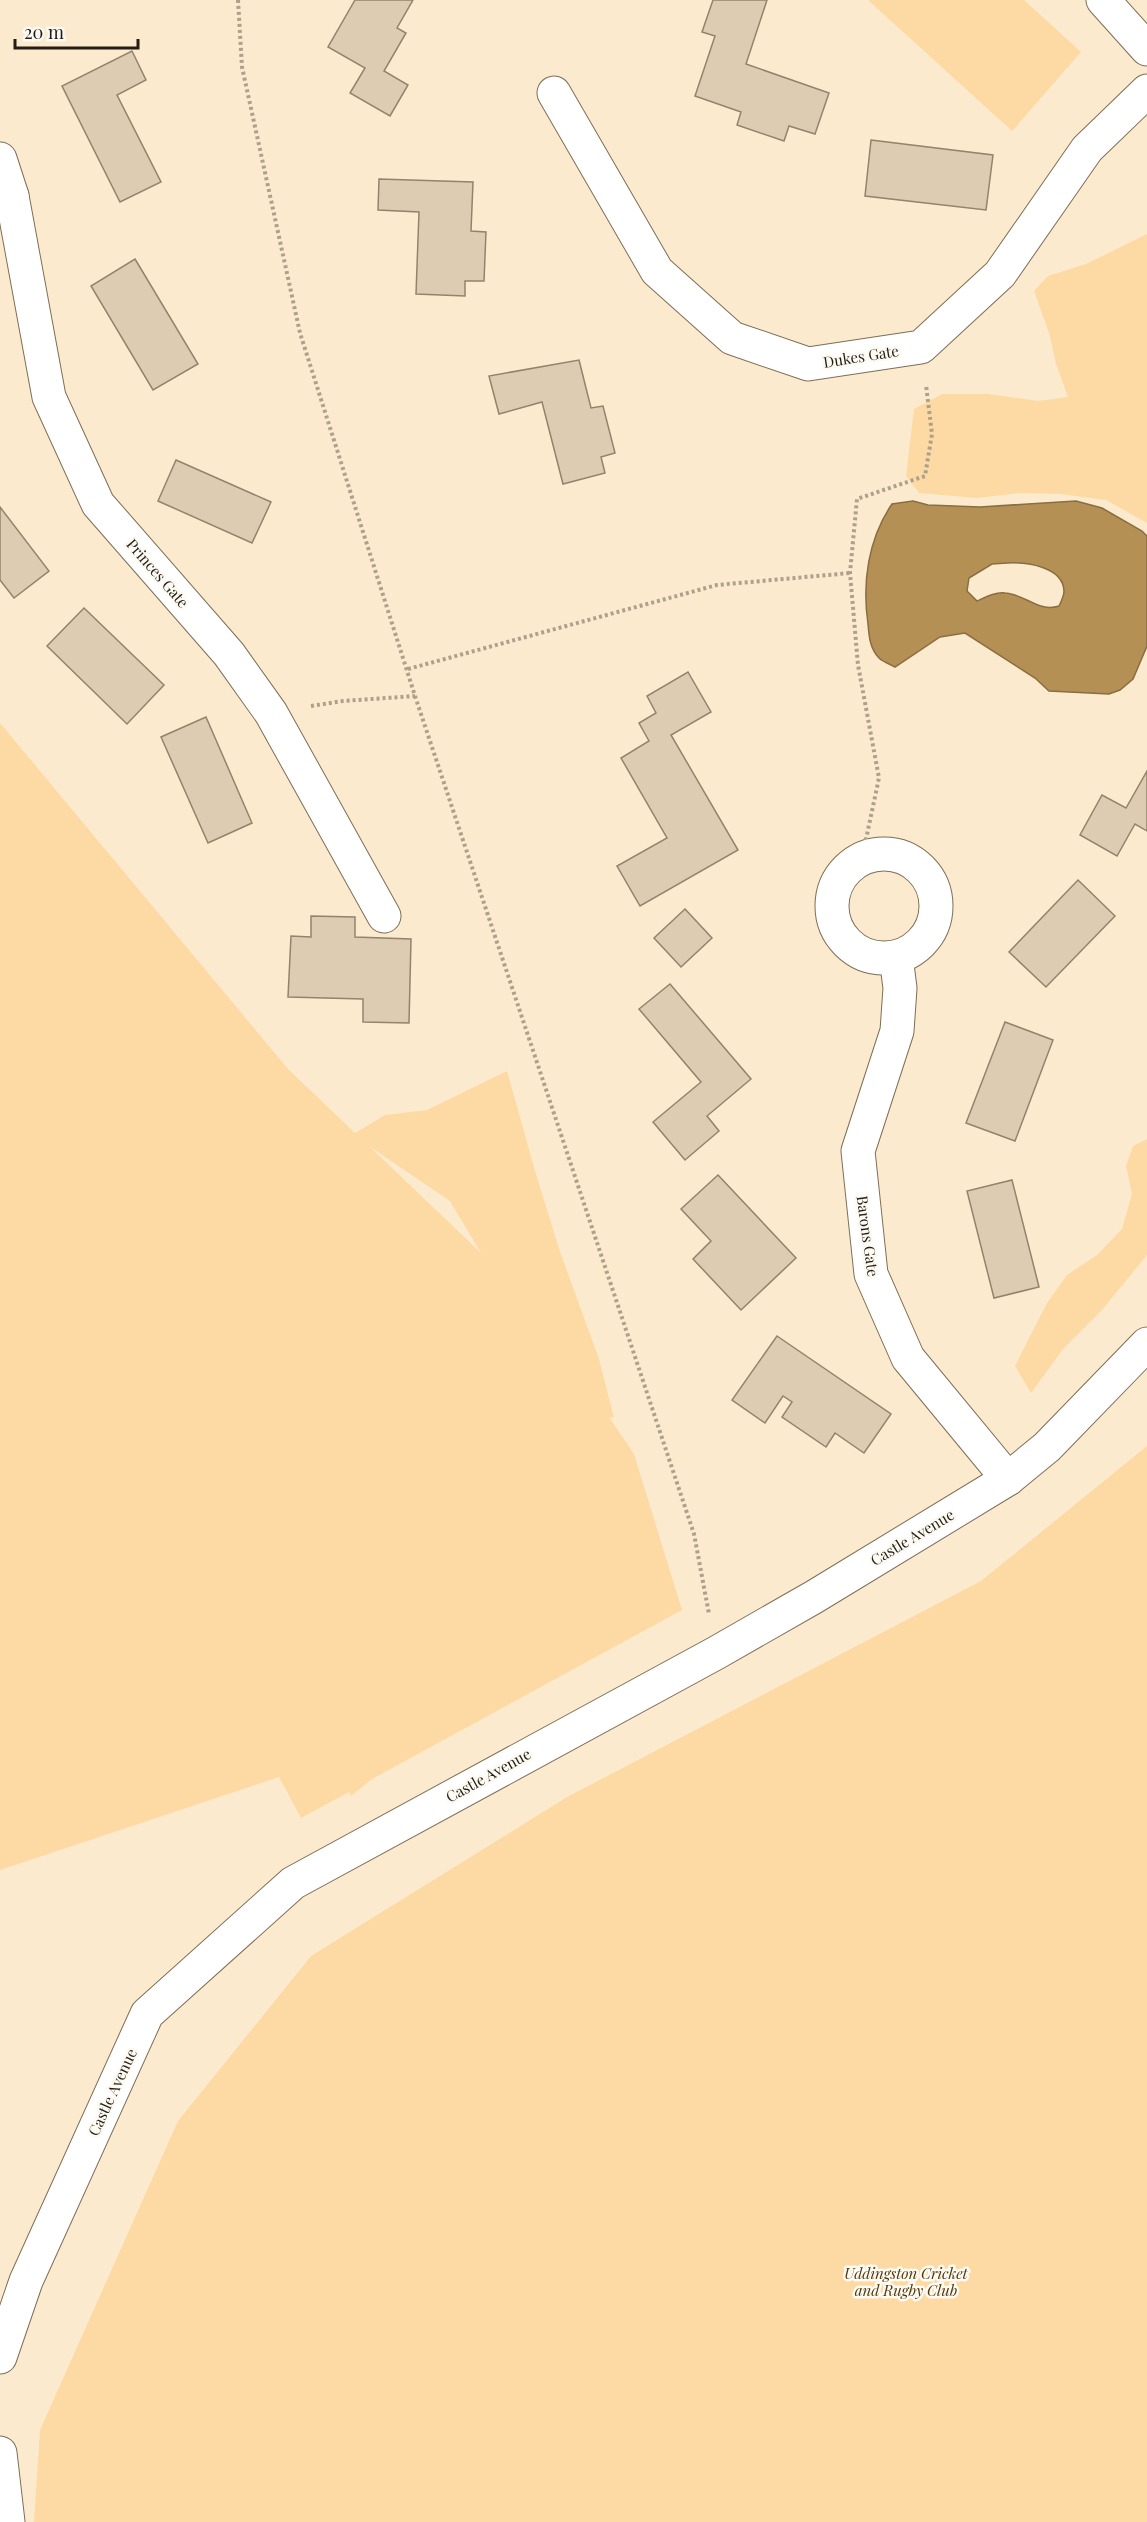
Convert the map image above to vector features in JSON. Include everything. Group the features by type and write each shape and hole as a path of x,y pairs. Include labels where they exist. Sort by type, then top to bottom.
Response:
{"street":[{"path":"1103,0 1147,50"},
{"name":"Dukes Gate","path":"554,93 657,271 732,338 808,364 921,347 1000,274 1087,149 1147,91"},
{"name":"Princes Gate","path":"0,159 49,397 98,504 229,654 271,713 384,916"},
{"path":"884,853 902,856 918,866 930,880 936,897 934,921 926,938 912,950 896,957 868,956 852,947 839,934 832,917 832,901 836,883 847,868 862,858 884,853"},
{"name":"Barons Gate","path":"896,957 900,988 897,1031 858,1151 871,1274 908,1358 1008,1479"},
{"name":"Castle Avenue","path":"0,2357 26,2281 147,2014 293,1883 716,1653 814,1597 1008,1479 1047,1446 1147,1344"},
{"path":"0,2453 8,2522"}],"path":[{"path":"238,0 242,67 300,333 415,696 694,1534 716,1653"},
{"path":"862,858 879,778 858,665 849,573 857,499 925,476 932,434 921,347"},
{"path":"408,669 717,585 849,573"},
{"path":"271,713 343,700 415,696"}],"green space":[{"path":"868,0 1024,0 1081,52 1012,131"},
{"path":"1147,234 1147,523 1106,500 1061,494 1021,493 977,498 919,493 906,476 914,409 942,394 989,394 1038,401 1068,397 1034,291 1048,276 1086,264"},
{"path":"0,723 288,1069 355,1133 385,1115 427,1110 507,1071 560,1252 599,1359 614,1418 609,1417 634,1454 682,1610 372,1779 351,1796 349,1792 301,1818 279,1777 0,1870","holes":["369,1146 450,1201 481,1253"]},
{"path":"1147,1139 1147,1255 1102,1310 1063,1349 1031,1393 1015,1366 1047,1303 1067,1275 1097,1255 1122,1229 1132,1194 1126,1166 1133,1146"},
{"name":"Uddingston Cricket and Rugby Club","path":"1147,1446 1147,2522 34,2522 40,2430 178,2121 311,1956 567,1797 981,1581"}],"shaded area":[{"path":"913,501 928,505 980,507 1076,501 1102,508 1142,531 1147,536 1147,646 1133,679 1120,690 1109,694 1049,691 1035,678 965,633 940,637 895,667 881,659 874,651 870,638 866,609 867,577 877,532 892,504","holes":["1015,563 1042,567 1057,576 1064,591 1059,606 1045,607 1005,593 994,594 977,601 967,591 969,578 992,564"]}],"building":[{"path":"355,0 413,0 397,28 406,33 384,71 408,85 390,116 350,93 365,68 328,47"},
{"path":"713,0 767,0 746,64 829,93 815,134 789,126 784,141 737,125 741,112 695,96 715,36 702,32"},
{"path":"132,51 146,80 117,95 161,182 120,202 62,86"},
{"path":"871,140 993,155 986,210 865,196"},
{"path":"379,179 473,182 471,231 486,232 484,281 465,281 465,296 416,294 419,212 378,210"},
{"path":"135,259 198,364 153,390 91,286"},
{"path":"579,360 591,408 603,406 615,453 601,457 605,473 563,484 542,402 499,414 489,376"},
{"path":"176,460 271,502 252,543 158,501"},
{"path":"0,507 49,571 14,598 0,580"},
{"path":"84,608 164,685 127,724 47,646"},
{"path":"688,672 711,712 671,735 738,850 640,906 617,866 667,838 621,758 649,741 639,723 656,713 647,696"},
{"path":"206,717 252,823 208,843 161,737"},
{"path":"1147,771 1147,831 1135,824 1117,856 1080,835 1102,795 1126,808"},
{"path":"1078,880 1115,916 1046,987 1009,952"},
{"path":"685,909 712,938 681,967 654,938"},
{"path":"311,916 355,917 355,937 411,939 409,1023 363,1022 363,999 288,997 291,936 311,937"},
{"path":"670,984 751,1079 707,1116 719,1131 685,1160 653,1122 701,1082 639,1009"},
{"path":"1005,1022 1053,1040 1015,1141 966,1123"},
{"path":"718,1175 796,1258 741,1310 693,1259 711,1241 681,1209"},
{"path":"1012,1180 1039,1287 994,1298 967,1191"},
{"path":"777,1336 891,1414 864,1453 835,1433 826,1447 782,1417 792,1402 783,1396 765,1423 732,1400"}]}
